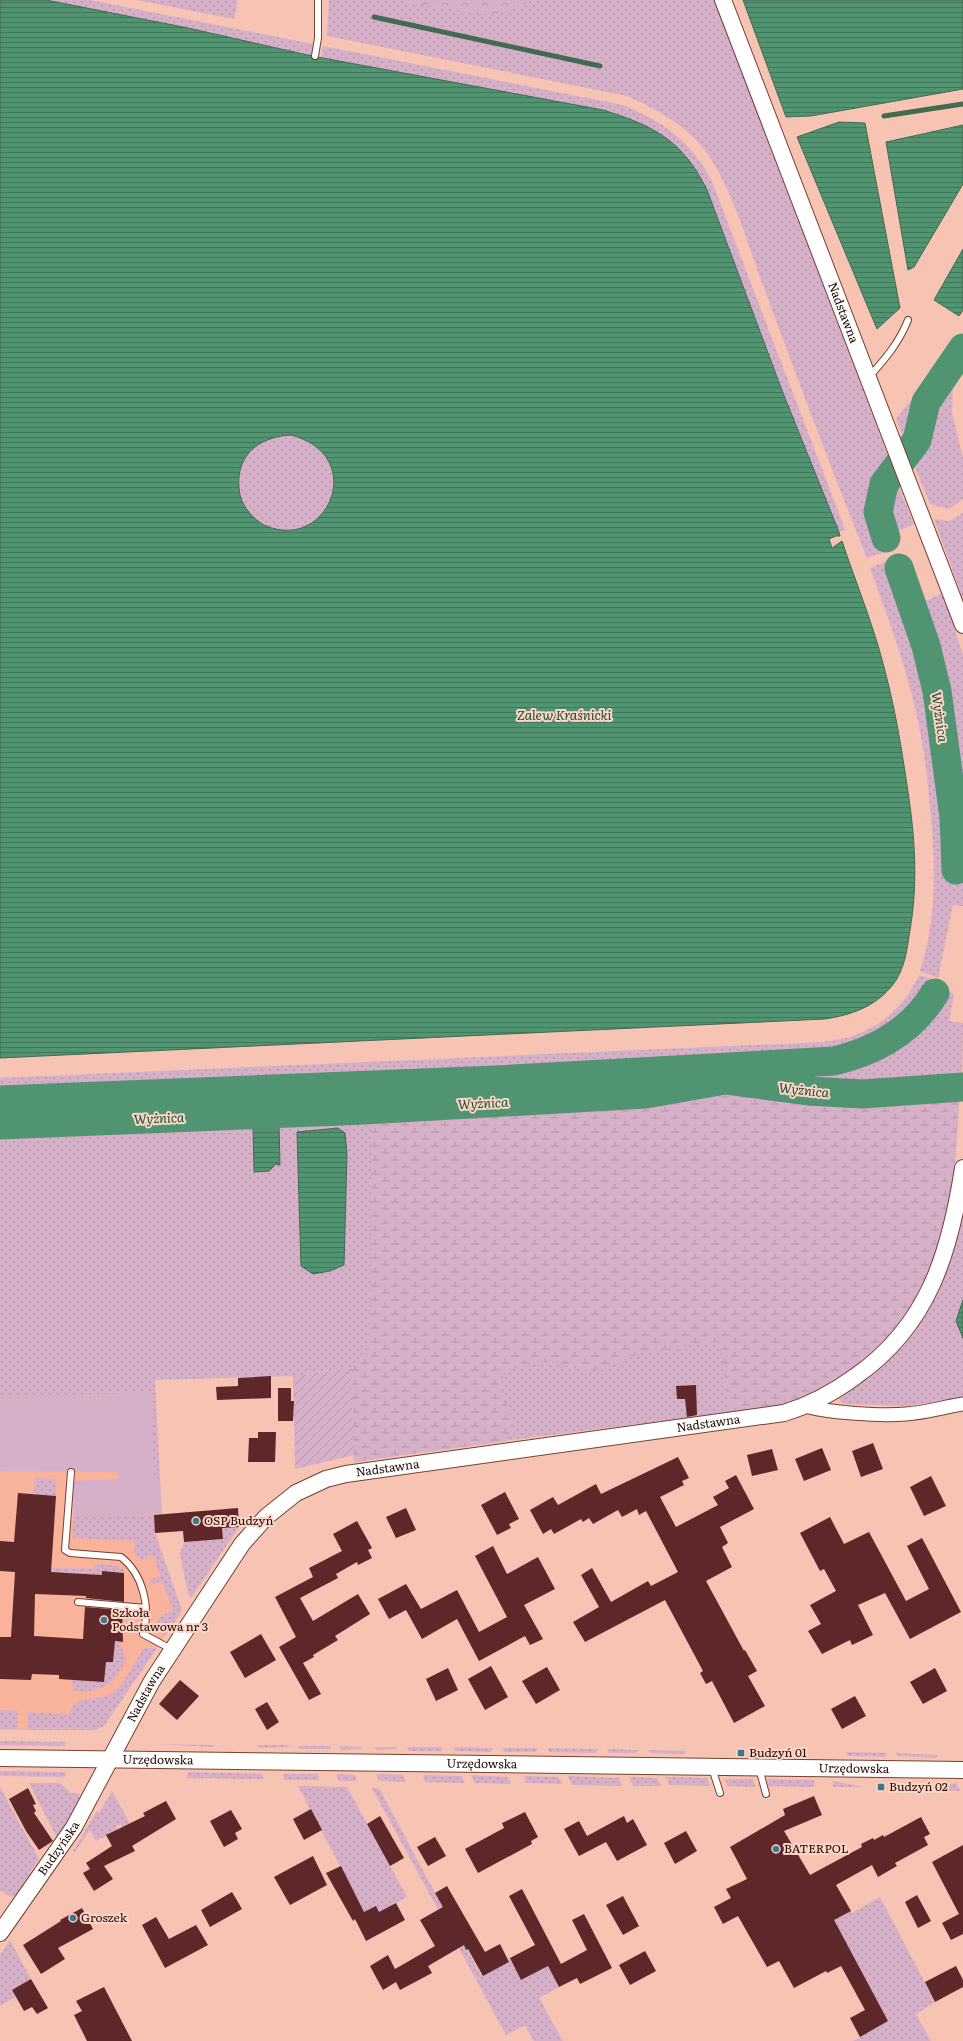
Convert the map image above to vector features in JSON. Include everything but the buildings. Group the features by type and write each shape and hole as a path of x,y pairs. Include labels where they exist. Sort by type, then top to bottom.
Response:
{"street":[{"name":"Nadstawna","path":"723,0 909,481 963,625"},
{"name":"Nadstawna","path":"110,1758 148,1688 214,1586 254,1529 281,1503 311,1485 326,1479 346,1474 784,1413 805,1406 826,1396 866,1370 896,1343 914,1319 940,1268 954,1219 963,1168"},
{"path":"805,1406 817,1410 855,1413 905,1414 963,1404"},
{"name":"Urzędowska","path":"0,1758 110,1758 963,1770"},
{"name":"Budzyńska","path":"0,1933 74,1827 110,1758"}],"lane":[{"path":"316,56 318,38 318,0"},
{"path":"868,378 890,353 902,334 908,320"},
{"path":"71,1472 65,1550 70,1553 121,1557 137,1575 143,1592 147,1622 143,1634 172,1650"},
{"path":"78,1602 146,1608"},
{"path":"712,1766 720,1793"},
{"path":"758,1767 766,1794"}],"shaded area":[{"path":"154,1380 162,1514 154,1515 155,1533 182,1611 104,1726 95,1730 0,1730 0,1386"}],"green space":[{"path":"46,0 90,0 313,44 312,56 188,28"},
{"path":"137,0 238,0 234,19"},
{"path":"329,0 401,0 404,2 493,15 533,0 715,0 892,466 878,483 872,512 885,552 867,558 803,394 732,200 714,164 704,149 688,132 669,118 627,96 327,36"},
{"path":"401,0 533,0 493,15 404,2"},
{"path":"323,46 623,105 663,126 684,143 702,165 711,179 845,529 839,532 783,393 707,190 698,173 677,147 652,129 638,122 603,110 321,58"},
{"path":"949,358 963,360 963,368 953,385 952,413 963,458 963,499 949,509 930,504 896,419 935,370"},
{"path":"286,434 304,438 320,448 330,464 334,482 330,500 320,516 304,526 286,530 268,526 252,516 242,500 238,482 242,464 252,448 268,438"},
{"path":"895,477 914,524 890,535 882,511 886,488"},
{"path":"963,513 963,599 934,519 949,521"},
{"path":"892,559 919,631 934,692 952,818 954,870 958,869 956,815 940,690 916,605 943,593 963,655 963,906 953,905 938,978 920,971 932,915 934,876 930,805 921,738 907,675 870,568"},
{"path":"919,975 937,981 936,989 950,992 954,995 949,1021 963,1023 962,1083 863,1091 724,1077 642,1091 321,1108 323,1091 832,1065 878,1050 904,1033 926,1011 935,997 932,993 913,1018 896,1033 866,1048 833,1057 0,1091 0,1078 824,1042 866,1031 885,1019 908,994"},
{"path":"722,1087 814,1098 866,1101 960,1091 955,1166 945,1222 870,1354 778,1406 427,1451 354,1462 351,1368 293,1376 155,1380 160,1478 154,1479 151,1393 0,1397 0,1127 112,1126 371,1116 651,1100"},
{"path":"722,1087 814,1098 866,1101 960,1091 951,1184 939,1245 929,1274 916,1301 890,1337 840,1377 805,1399 778,1407 730,1412 720,1341 638,1354 602,1370 579,1370 549,1361 503,1372 502,1390 515,1429 507,1441 354,1462 351,1368 367,1349 370,1314 371,1116 651,1100"},
{"path":"963,1210 963,1398 907,1406 844,1404 838,1398 864,1381 887,1362 906,1342 923,1319 936,1295 947,1269 956,1241"},
{"path":"351,1368 354,1455 295,1469 293,1376"},
{"path":"152,1393 154,1479 160,1478 162,1514 74,1517 74,1481 118,1479 118,1472 0,1471 0,1397"},
{"path":"35,1478 57,1479 56,1496 34,1494"},
{"path":"154,1515 155,1533 182,1611 165,1636 158,1628 158,1620 163,1615 173,1610 162,1581 151,1585 150,1580 160,1576 153,1555 142,1560 134,1554 135,1541 72,1538 74,1517"},
{"path":"239,1527 191,1598 188,1594 180,1554 184,1542 223,1539 222,1528"},
{"path":"95,1564 116,1565 123,1569 124,1573 102,1571 102,1575 37,1571 37,1567 94,1569"},
{"path":"115,1641 119,1642 126,1659 116,1677 108,1684 97,1689 81,1692 74,1690 71,1679 104,1682 106,1662 113,1662"},
{"path":"144,1648 157,1648 104,1726 95,1730 27,1730 28,1712 70,1715 72,1708 80,1701 111,1694 120,1686"},
{"path":"0,1710 18,1711 18,1729 0,1729"},
{"path":"0,1741 66,1742 65,1746 0,1745"},
{"path":"155,1744 215,1745 214,1747"},
{"path":"257,1745 289,1745 289,1747 260,1748"},
{"path":"298,1746 330,1746 331,1749 300,1749"},
{"path":"339,1746 363,1747 362,1749 341,1750"},
{"path":"374,1747 396,1747 397,1749 377,1750"},
{"path":"407,1747 443,1748 441,1751 409,1751"},
{"path":"453,1747 493,1748 491,1752 455,1751"},
{"path":"502,1748 538,1748 536,1752 505,1752"},
{"path":"548,1748 598,1749 596,1753 549,1752"},
{"path":"607,1749 639,1750 636,1753 609,1753"},
{"path":"648,1750 686,1751 684,1754 650,1753"},
{"path":"845,1752 887,1753 885,1757 848,1756"},
{"path":"895,1753 938,1755 937,1758 898,1756"},
{"path":"0,1771 66,1772 65,1777 0,1776"},
{"path":"188,1772 262,1774 264,1779 187,1778"},
{"path":"283,1774 318,1774 319,1780 284,1780"},
{"path":"337,1774 355,1775 357,1781 338,1781"},
{"path":"376,1774 403,1775 406,1782 379,1781"},
{"path":"423,1775 461,1776 465,1783 425,1782"},
{"path":"471,1775 508,1777 511,1784 475,1783"},
{"path":"524,1776 558,1777 563,1784 526,1783"},
{"path":"568,1776 619,1778 622,1786 572,1785"},
{"path":"629,1777 657,1778 661,1786 633,1786"},
{"path":"666,1777 707,1778 710,1786 669,1785"},
{"path":"725,1779 753,1779 755,1787 727,1786"},
{"path":"767,1779 814,1780 814,1787 768,1786"},
{"path":"833,1781 863,1787 833,1787"},
{"path":"29,1783 60,1783 71,1793 80,1794 77,1805 57,1838"},
{"path":"956,1783 960,1791 928,1789"},
{"path":"298,1786 347,1787 407,1897 379,1912 364,1912"},
{"path":"0,1787 39,1859 30,1872 31,1875 17,1895 11,1897 0,1890"},
{"path":"372,1788 379,1788 435,1893 482,1976 509,1962 508,1959 510,1958 521,1980 548,1966 559,1987 539,1998 563,2041 534,2041 525,2025 506,2035"},
{"path":"112,1791 130,1823 122,1827 121,1824 116,1826 117,1830 96,1841 90,1830 74,1853 73,1851 97,1811 99,1813"},
{"path":"880,1897 935,2002 916,2014 931,2041 853,2041 888,2021 833,1920 851,1911 852,1913"},
{"path":"10,1940 31,1979 12,1990 16,1997 0,2006 0,1955"}],"water":[{"name":"Zalew Kraśnicki","path":"0,0 46,0 188,28 312,56 603,110 638,122 666,138 688,159 698,173 707,190 783,393 839,532 840,536 829,539 832,548 842,541 880,651 895,713 903,761 910,809 915,861 914,895 908,945 905,960 896,981 884,994 870,1005 844,1015 825,1019 0,1058","holes":["291,435 315,446 329,462 334,480 331,499 321,515 306,526 286,530 264,525 252,516 241,499 239,482 240,470 244,460 250,452 267,440"]},
{"path":"743,0 963,0 963,89 811,116 786,117"},
{"path":"839,122 865,123 900,308 877,329 797,137"},
{"path":"963,125 963,184 914,267 908,270 886,142"},
{"path":"963,249 963,310 959,316 934,300"},
{"path":"279,1125 280,1165 276,1164 269,1171 254,1172 253,1126"},
{"path":"338,1128 345,1133 347,1154 344,1265 330,1271 313,1274 301,1266 297,1132"},
{"path":"963,1300 963,1338 956,1321"}],"waterway":[{"path":"374,17 600,66"},
{"path":"884,116 963,104"},
{"name":"Wyżnica","path":"886,538 878,512 884,484 917,440 926,402 963,348"},
{"name":"Wyżnica","path":"899,568 926,646 937,691 954,817 956,870"},
{"name":"Wyżnica","path":"0,1100 496,1080 834,1061 864,1052 892,1038 915,1018 935,993"},
{"name":"Wyżnica","path":"0,1125 365,1110 646,1094 725,1080 808,1091 862,1094 963,1087"}],"place":[{"name":"OSP Budzyń","path":"196,1521"},
{"name":"Szkoła Podstawowa nr 3","path":"104,1620"},
{"name":"Budzyń 01","path":"741,1753"},
{"name":"Budzyń 02","path":"881,1787"},
{"name":"BATERPOL","path":"776,1849"},
{"name":"Groszek","path":"73,1918"}]}
